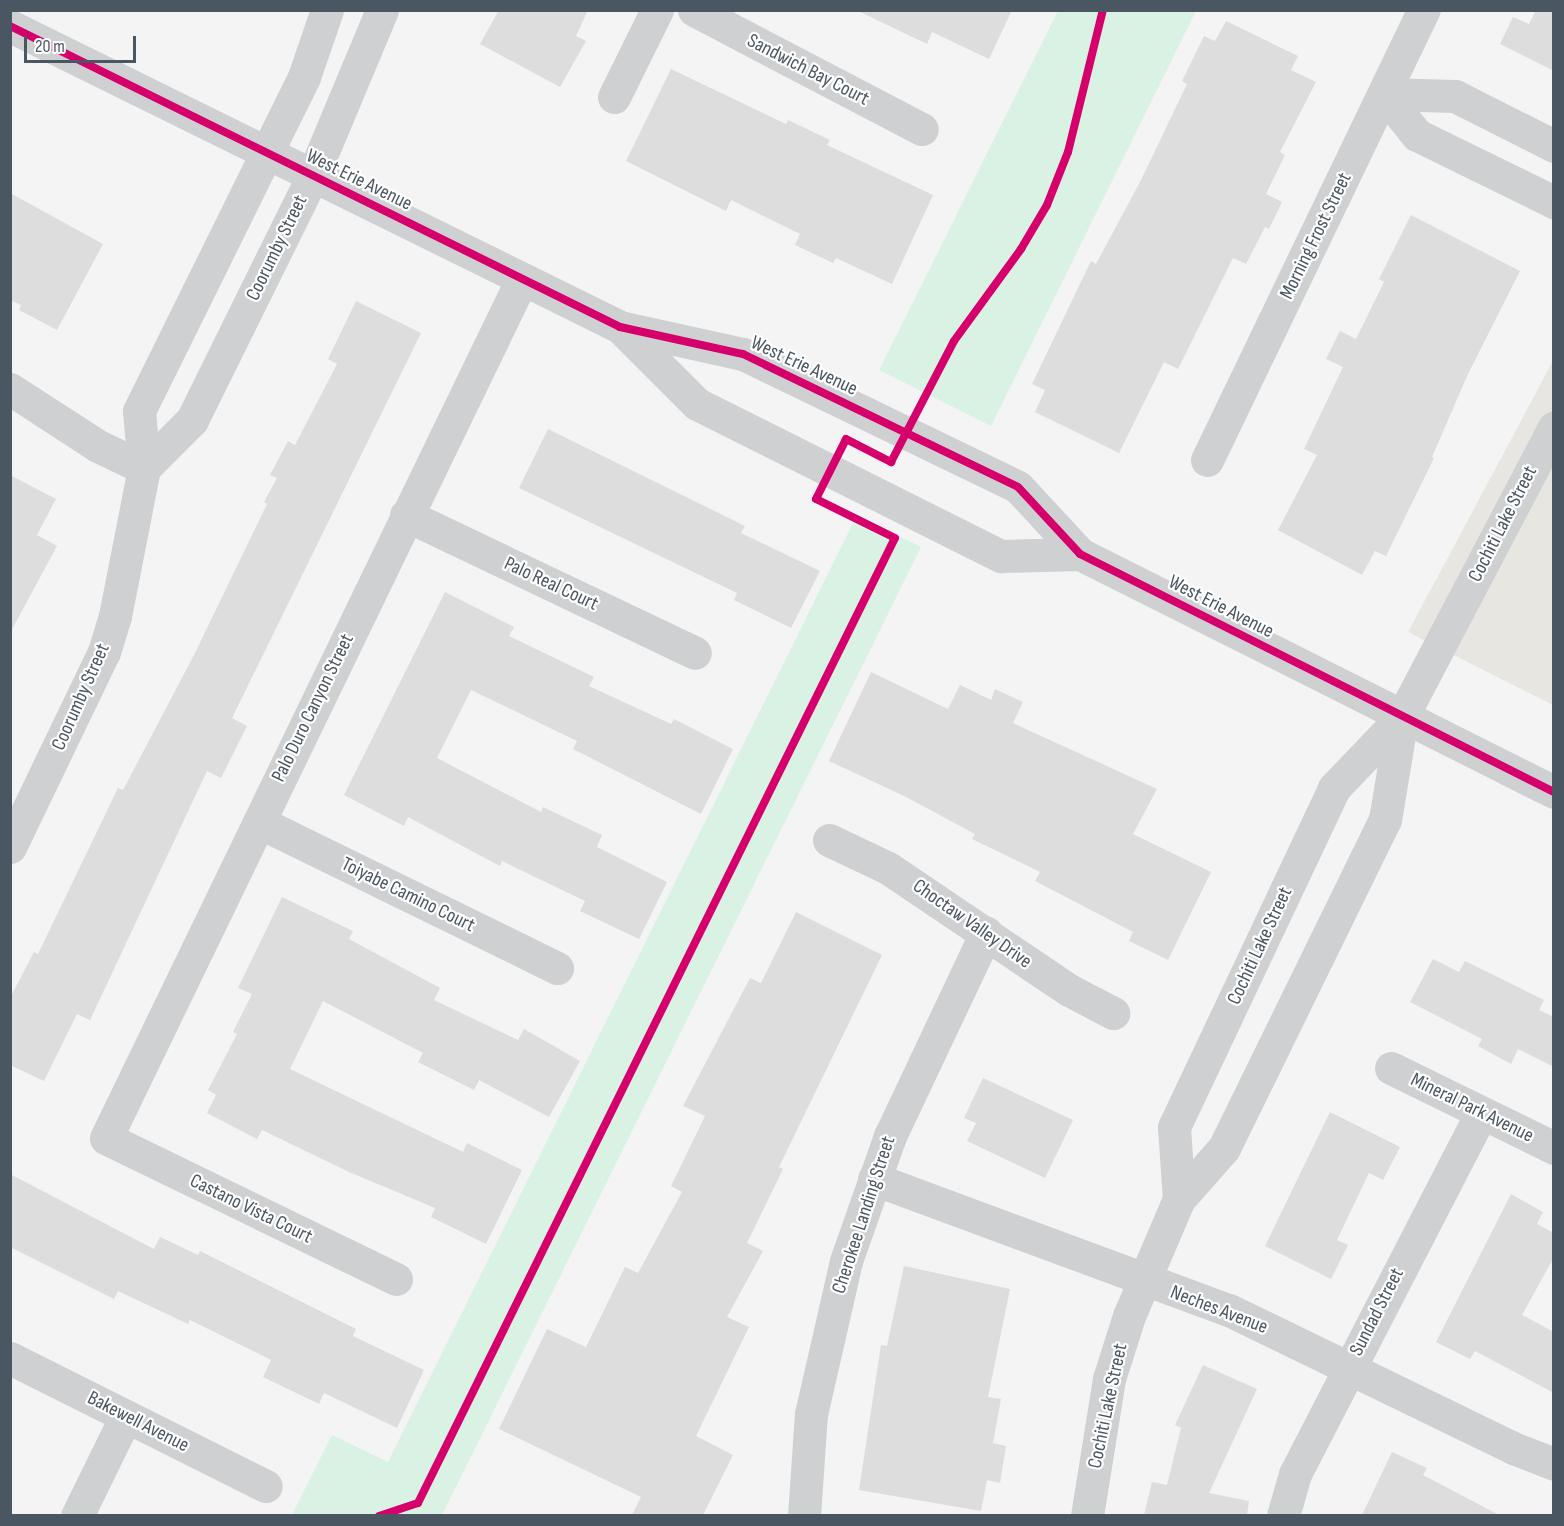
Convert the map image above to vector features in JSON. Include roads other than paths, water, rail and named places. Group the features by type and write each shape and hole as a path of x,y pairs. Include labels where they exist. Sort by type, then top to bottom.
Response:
{"street":[{"name":"Coorumby Street","path":"14,830 104,652 115,616 144,468 139,411 304,77 327,10"},
{"name":"Coorumby Street","path":"144,468 192,420 313,175 382,10"},
{"path":"614,97 657,10"},
{"name":"Sandwich Bay Court","path":"694,10 922,129"},
{"name":"Morning Frost Street","path":"1207,460 1424,10"},
{"name":"West Erie Avenue","path":"10,26 620,327 743,354 1018,487 1080,554 1554,792"},
{"path":"1384,94 1455,96 1554,146"},
{"path":"1384,94 1417,135 1554,202"},
{"name":"Palo Duro Canyon Street","path":"106,1138 522,279"},
{"name":"West Erie Avenue","path":"620,327 698,404 1001,556 1080,554"},
{"path":"10,388 98,446 144,468"},
{"name":"Cochiti Lake Street","path":"1179,1199 1174,1127 1334,788 1402,717 1554,427"},
{"name":"Palo Real Court","path":"406,515 695,653"},
{"name":"Cochiti Lake Street","path":"1087,1515 1109,1379 1144,1281 1179,1199 1224,1148 1385,820 1402,717"},
{"name":"Toiyabe Camino Court","path":"259,822 557,968"},
{"name":"Choctaw Valley Drive","path":"829,840 888,868 1070,990 1113,1013"},
{"name":"Cherokee Landing Street","path":"804,1515 811,1414 824,1343 846,1261 890,1136 986,933"},
{"name":"Mineral Park Avenue","path":"1391,1068 1554,1149"},
{"name":"Sundad Street","path":"1283,1515 1295,1474 1481,1113"},
{"name":"Castano Vista Court","path":"106,1138 396,1279"},
{"name":"Neches Avenue","path":"874,1179 1144,1281 1228,1310 1349,1366 1513,1448 1554,1464"},
{"name":"Bakewell Avenue","path":"10,1358 266,1486"},
{"path":"77,1515 126,1416"}]}
